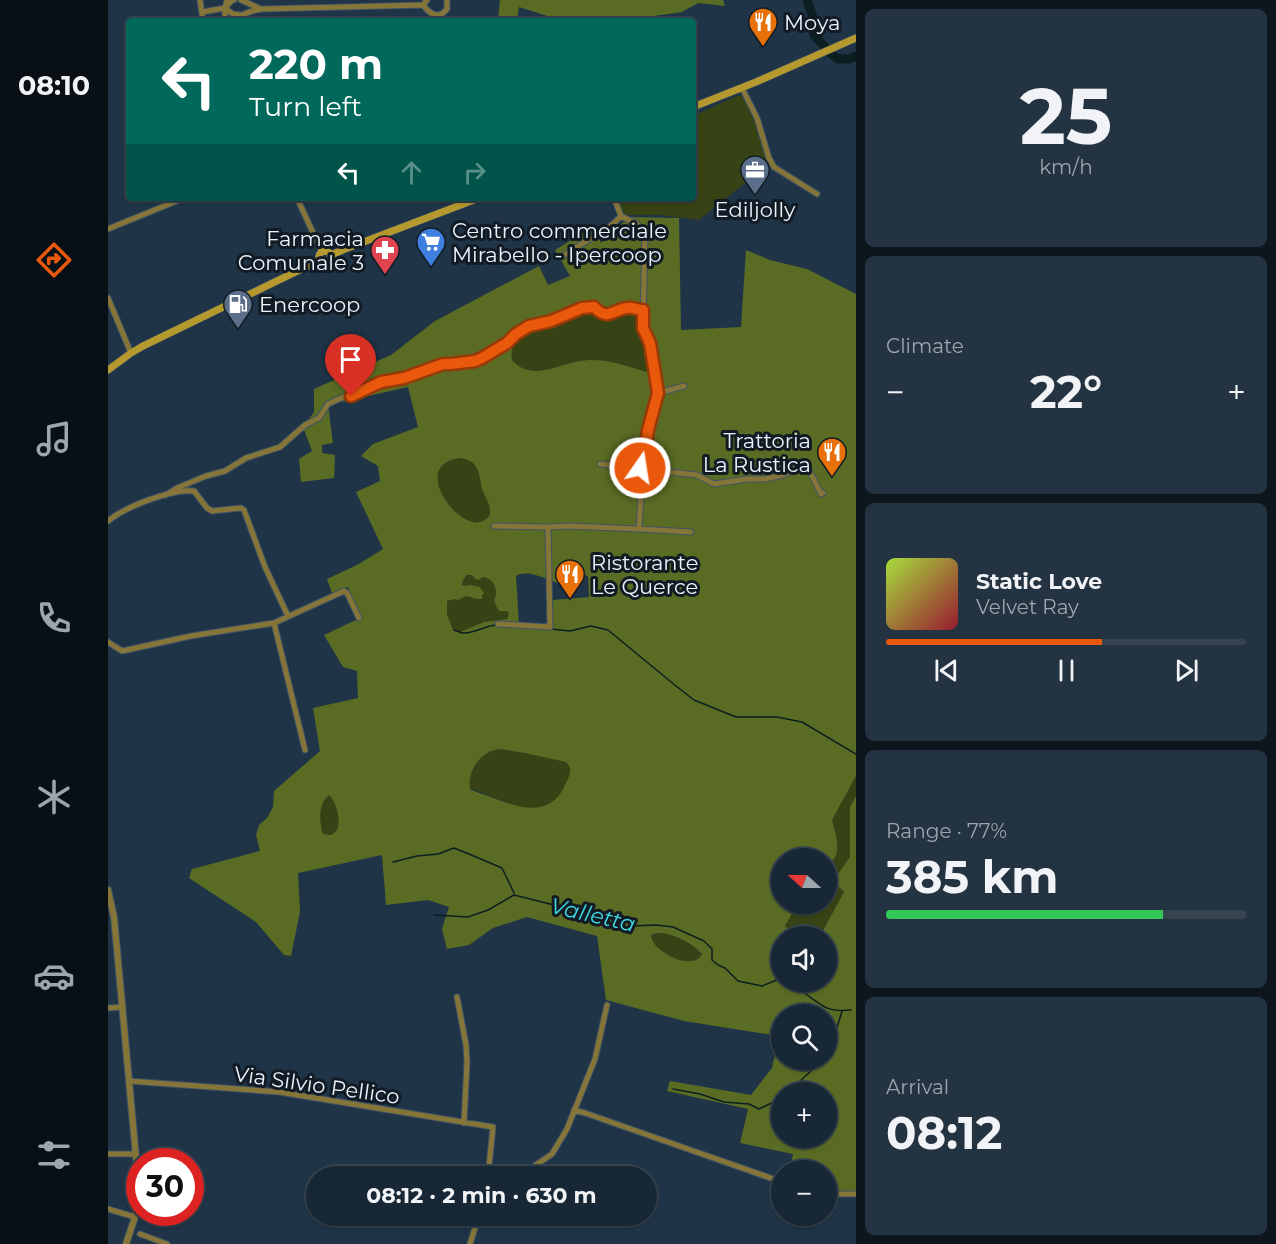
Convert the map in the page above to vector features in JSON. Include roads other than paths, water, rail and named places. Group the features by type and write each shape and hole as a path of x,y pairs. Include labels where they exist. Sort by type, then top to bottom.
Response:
{"main road":[{"path":"696,106 856,38"},
{"path":"108,370 131,352 321,256 323,263 327,263 331,255 470,201"}],"street":[{"path":"200,0 203,18"},
{"path":"225,18 227,0"},
{"path":"202,12 225,8 234,0"},
{"path":"243,0 261,9"},
{"path":"240,18 261,9 425,2 432,14 439,15 447,9 447,0"},
{"path":"225,8 233,14 243,15"},
{"path":"742,88 757,118 774,167 817,194"},
{"path":"108,229 177,201"},
{"path":"298,201 321,256"},
{"path":"615,201 621,216 637,224 645,233 643,328 650,343 658,393 648,430 639,529"},
{"path":"561,257 613,224 621,216"},
{"path":"108,298 131,352"},
{"path":"166,495 206,476 225,471 246,458 280,447 305,425 319,418 328,404 381,382 404,378 443,364 475,361 507,343 529,326 551,321 582,308 594,307 605,314 613,314 627,307 643,310"},
{"path":"658,393 684,386"},
{"path":"600,464 697,475 714,484 765,479 783,475 800,467 808,468 821,494 823,493"},
{"path":"108,521 130,507 187,490 194,492 212,511 240,508 244,510 265,567 288,616"},
{"path":"494,526 569,525 692,532"},
{"path":"498,624 550,627 548,527"},
{"path":"108,642 123,651 191,636 274,623 344,591 347,592 359,618"},
{"path":"274,623 305,750"},
{"path":"108,890 114,917 135,1148"},
{"path":"457,997 467,1062 464,1123"},
{"path":"534,1166 552,1154 567,1128 595,1059 607,1005"},
{"path":"108,1008 123,1007"},
{"name":"Via Silvio Pellico","path":"129,1082 279,1092 493,1127 489,1166"},
{"path":"574,1110 771,1178"},
{"path":"108,1154 126,1154"},
{"path":"837,1194 856,1194"},
{"path":"108,1209 126,1214"},
{"path":"126,1244 132,1226"},
{"path":"470,1244 476,1226"},
{"path":"140,1234 166,1244"}],"waterway":[{"path":"807,0 813,17 814,35 838,59 849,59 856,56"},
{"path":"454,630 467,633 495,625"},
{"path":"551,629 570,631 591,626 608,630 694,700 736,717 777,717 802,722 856,754"},
{"path":"393,862 438,854 454,848 502,868 514,893"},
{"name":"Valletta","path":"434,915 468,917 488,910 514,895 573,912 601,912 613,917 618,925 626,927 656,925 673,927 704,941 712,949 712,960 725,968 738,981 762,986 779,979 787,988 804,986 806,994 827,1008 851,1010"},
{"path":"837,1028 842,1011"},
{"path":"799,1082 812,1070"},
{"path":"673,1089 700,1094 724,1102 749,1104 759,1109 771,1103"}],"place":[{"name":"Moya","path":"763,48"},
{"name":"Ediljolly","path":"755,196"},
{"name":"Centro commerciale Mirabello - Ipercoop","path":"431,268"},
{"name":"Farmacia Comunale 3","path":"385,276"},
{"name":"Enercoop","path":"238,330"},
{"name":"Trattoria La Rustica","path":"832,478"},
{"name":"Ristorante Le Querce","path":"570,600"}]}
